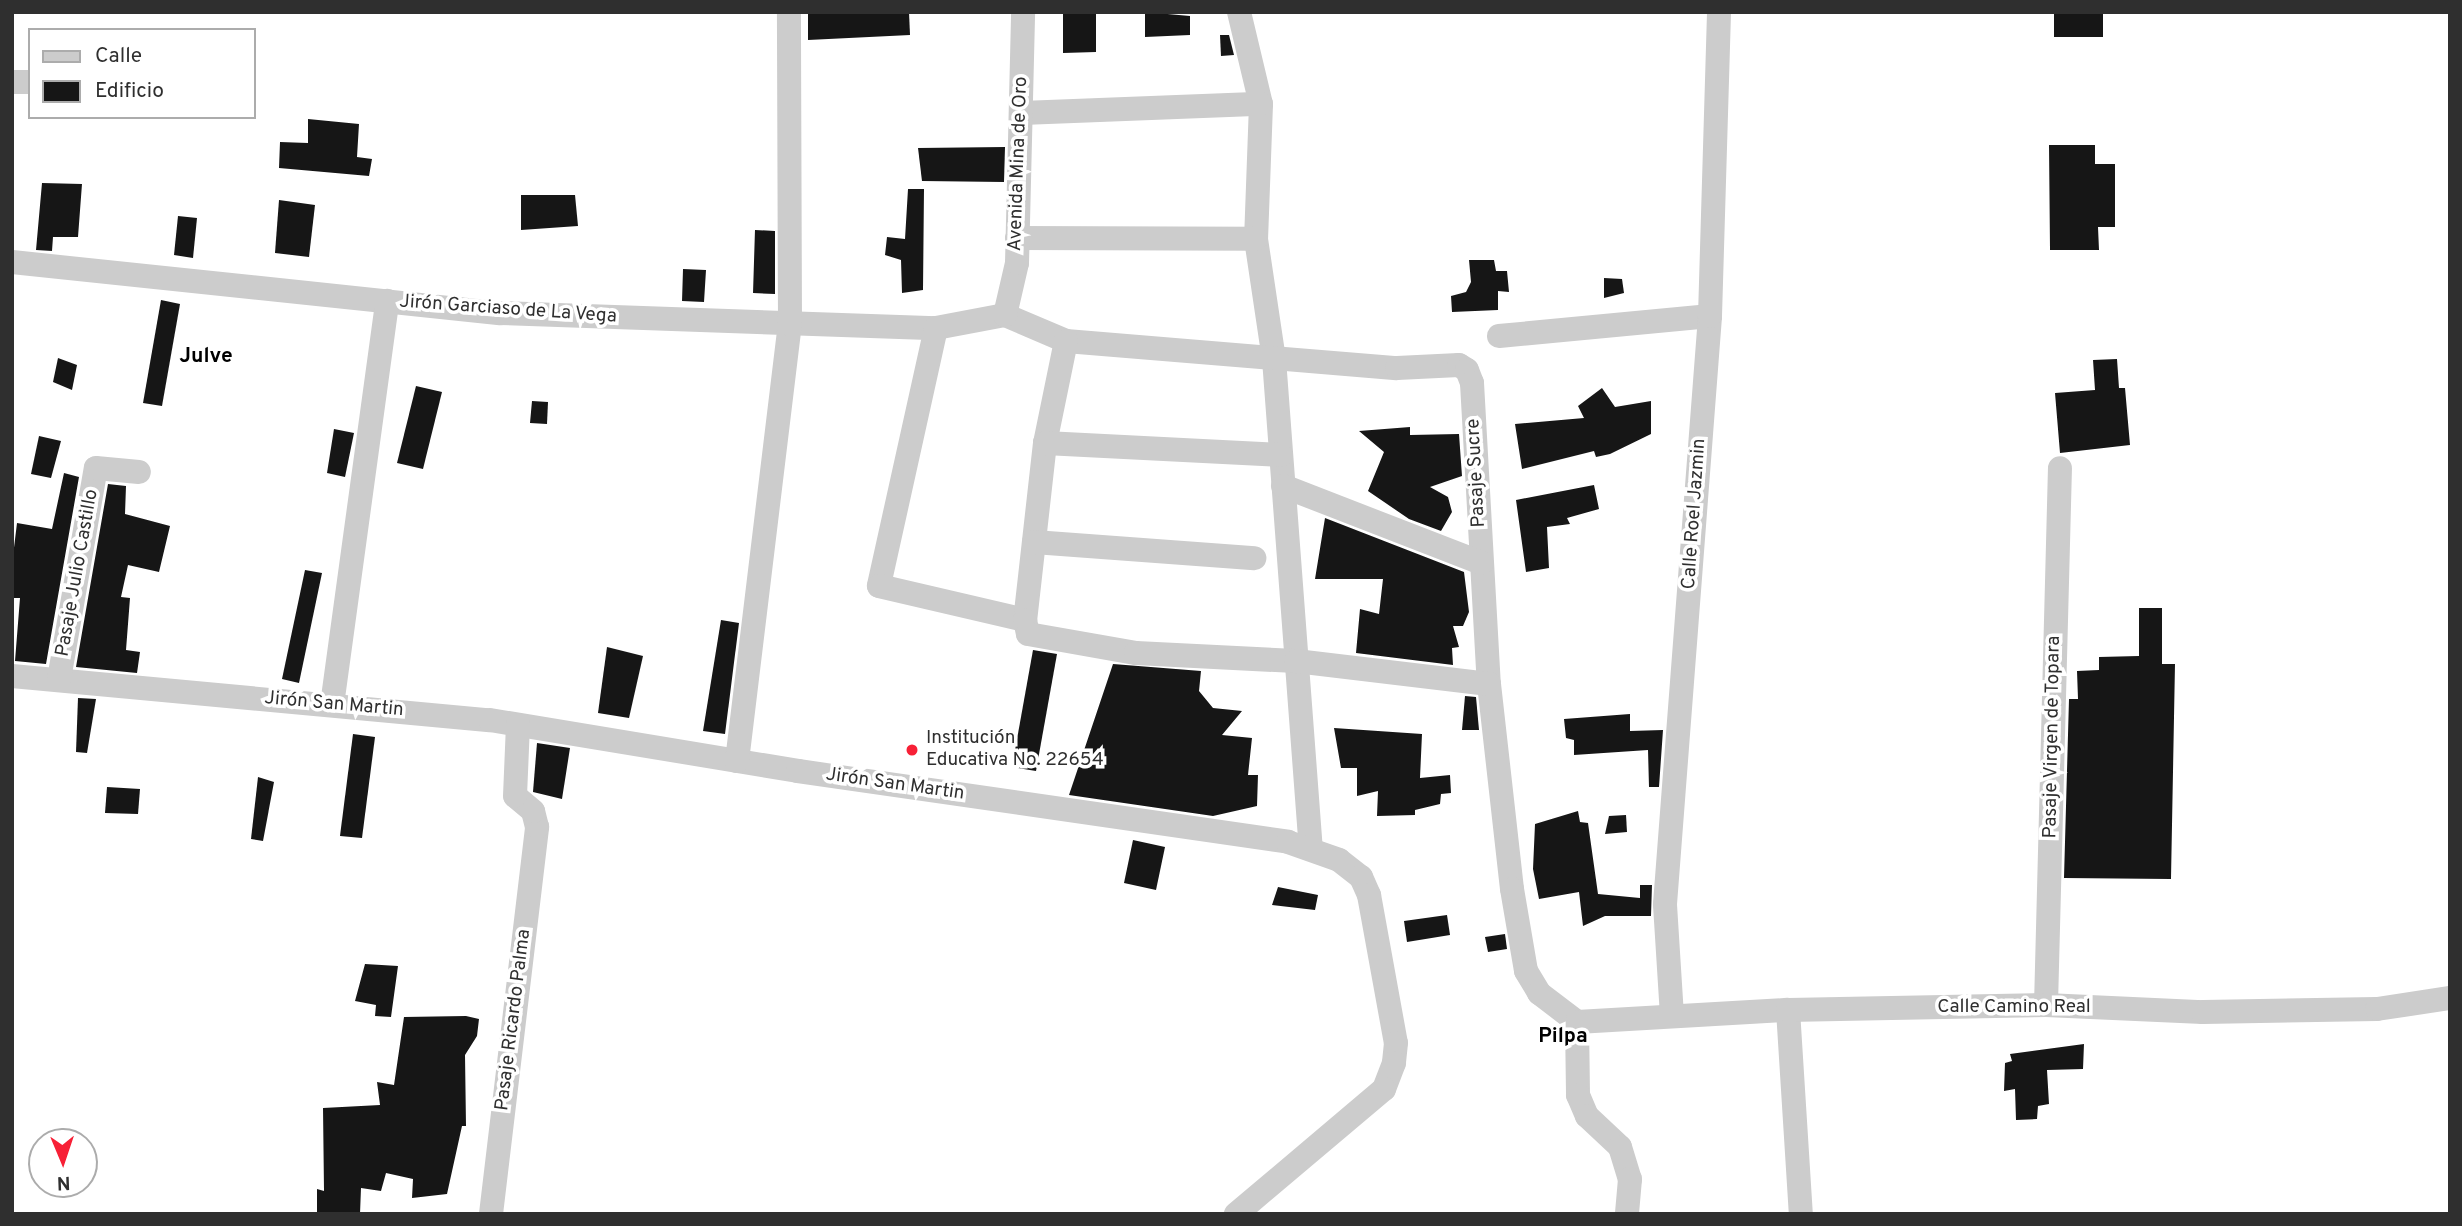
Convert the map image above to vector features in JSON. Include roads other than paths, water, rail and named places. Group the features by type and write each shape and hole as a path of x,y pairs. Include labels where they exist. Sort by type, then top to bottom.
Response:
{"street":[{"path":"737,761 790,324 789,12"},
{"name":"Avenida Mina de Oro","path":"1005,315 1012,296 1017,238 1023,12"},
{"path":"1239,12 1261,104 1256,239 1274,359 1311,849"},
{"name":"Calle Roel Jazmin","path":"1672,1016 1665,904 1710,316 1719,12"},
{"path":"1022,113 1261,104"},
{"path":"1017,238 1256,239"},
{"name":"Jirón Garciaso de La Vega","path":"12,262 500,313 936,328 1005,315"},
{"path":"332,705 387,301"},
{"name":"Pasaje Sucre","path":"1005,315 1066,341 1397,368 1459,365 1467,370 1472,383 1489,684 1526,971 1538,993 1577,1022"},
{"path":"1499,336 1710,316"},
{"path":"936,328 879,586 1025,620"},
{"path":"1066,341 1045,443 1025,620 1028,634 1136,653 1296,661 1489,684"},
{"path":"1045,443 1281,455"},
{"name":"Pasaje Julio Castillo","path":"59,679 96,468 139,472"},
{"name":"Pasaje Virgen de Topara","path":"2046,1005 2060,468"},
{"path":"1283,486 1482,563"},
{"path":"1034,542 1254,558"},
{"name":"Jirón San Martin","path":"12,676 518,725 737,761 1288,842 1339,860 1361,877 1369,895 1396,1043 1394,1063 1384,1089 1236,1214"},
{"name":"Pasaje Ricardo Palma","path":"491,1214 537,827 533,811 515,796 518,725"},
{"name":"Calle Camino Real","path":"1577,1022 1788,1010 2046,1005 2216,1012 2377,1009 2450,998"},
{"path":"1788,1010 1801,1214"},
{"path":"1577,1022 1578,1095 1587,1116 1620,1147 1630,1179 1628,1214"}],"place":[{"name":"Institución Educativa No. 22654","path":"912,750"}],"district":[{"name":"Julve","path":"206,357"},
{"name":"Pilpa","path":"1563,1037"}]}
